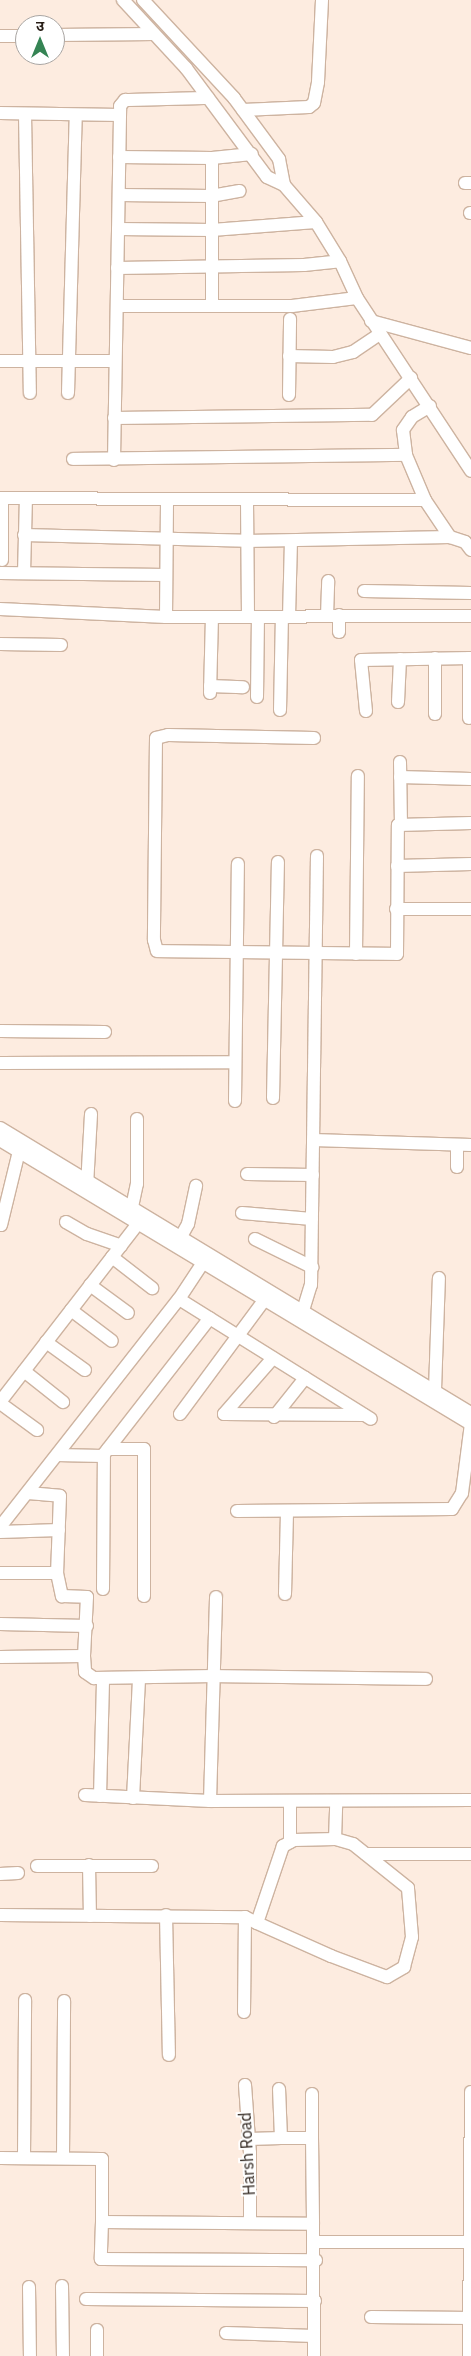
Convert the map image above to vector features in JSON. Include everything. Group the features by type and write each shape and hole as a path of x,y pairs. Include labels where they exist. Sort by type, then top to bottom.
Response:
{"street":[{"path":"123,0 208,98 252,154 267,177 284,185 316,222 340,261 357,298 371,321 430,406 471,471"},
{"path":"143,0 244,110 279,159 284,185"},
{"path":"244,110 309,107 314,103 318,82 322,0"},
{"path":"65,35 154,34"},
{"path":"0,36 15,36"},
{"path":"114,460 120,115 125,100 208,98"},
{"path":"0,113 120,115"},
{"path":"25,114 32,361 30,393"},
{"path":"68,393 76,115"},
{"path":"119,157 212,158 252,154"},
{"path":"212,158 212,306"},
{"path":"118,196 211,196 240,191"},
{"path":"118,228 212,230 316,222"},
{"path":"118,268 304,265 340,261"},
{"path":"116,306 292,306 357,298"},
{"path":"289,395 290,319"},
{"path":"371,321 471,348"},
{"path":"289,356 334,357 353,352 380,334"},
{"path":"0,361 116,361"},
{"path":"114,418 372,416 411,378"},
{"path":"430,406 412,417 403,430 406,455 425,500 450,536"},
{"path":"73,458 114,460 406,455"},
{"path":"166,574 24,574 1,566 1,498 167,501 425,500"},
{"path":"24,574 26,498"},
{"path":"166,617 167,501"},
{"path":"248,501 246,541 253,617 256,697"},
{"path":"24,535 246,541 450,536 465,542 471,550"},
{"path":"280,710 291,541"},
{"path":"328,581 333,615 339,632"},
{"path":"364,591 471,593"},
{"path":"0,609 166,617 471,616"},
{"path":"212,617 210,690 243,687"},
{"path":"0,644 60,645"},
{"path":"435,658 435,714"},
{"path":"366,711 361,660 470,658 469,718"},
{"path":"398,702 400,659"},
{"path":"314,738 168,734 156,738 155,948 160,952 397,954 397,828 401,822 400,762"},
{"path":"356,954 358,776"},
{"path":"400,777 471,779"},
{"path":"401,822 471,823"},
{"path":"302,1315 311,1291 312,1267 317,856"},
{"path":"273,1098 278,862"},
{"path":"235,1101 238,864"},
{"path":"397,866 471,864"},
{"path":"396,909 471,909"},
{"path":"0,1031 105,1032"},
{"path":"0,1062 235,1062"},
{"path":"87,1186 91,1114"},
{"path":"132,1206 137,1184 137,1118"},
{"path":"0,1128 24,1150"},
{"path":"0,1140 24,1150 87,1186 361,1352 471,1413"},
{"path":"313,1140 471,1145"},
{"path":"457,1145 457,1167"},
{"path":"1,1225 24,1150"},
{"path":"247,1174 313,1175"},
{"path":"87,1186 132,1206 142,1218"},
{"path":"179,1240 192,1211 196,1186"},
{"path":"242,1213 312,1218"},
{"path":"37,1430 0,1402 142,1218"},
{"path":"66,1222 87,1234 121,1246"},
{"path":"255,1239 312,1267"},
{"path":"112,1257 152,1288"},
{"path":"0,1527 179,1299 207,1257"},
{"path":"207,1257 265,1299 302,1315"},
{"path":"429,1391 439,1278"},
{"path":"90,1285 128,1313"},
{"path":"179,1299 210,1318 367,1417 224,1414 273,1358"},
{"path":"180,1414 265,1299"},
{"path":"71,1310 112,1341"},
{"path":"103,1589 106,1453 210,1318"},
{"path":"46,1342 85,1370"},
{"path":"24,1371 63,1402"},
{"path":"274,1416 305,1378"},
{"path":"237,1511 452,1509 462,1493 471,1424 429,1391"},
{"path":"57,1455 144,1449 144,1596"},
{"path":"28,1493 60,1496 57,1573 62,1596 88,1597 84,1656 85,1672 88,1677 214,1676 426,1679"},
{"path":"285,1594 287,1511"},
{"path":"0,1532 59,1530"},
{"path":"0,1573 57,1573"},
{"path":"210,1801 216,1597"},
{"path":"0,1624 87,1626"},
{"path":"0,1657 84,1656"},
{"path":"100,1796 102,1678"},
{"path":"133,1798 139,1678"},
{"path":"84,1795 210,1801 471,1800"},
{"path":"335,1839 336,1800"},
{"path":"290,1801 290,1842"},
{"path":"0,1915 166,1915 251,1920 331,1956 387,1977 404,1967 412,1937 408,1888 353,1844 335,1839 290,1842 283,1846 251,1920 244,2012"},
{"path":"366,1854 471,1854"},
{"path":"89,1865 90,1916"},
{"path":"37,1866 152,1866"},
{"path":"0,1874 18,1873"},
{"path":"166,1915 169,2055"},
{"path":"24,2158 25,2000"},
{"path":"63,2158 64,2001"},
{"name":"Harsh Road","path":"244,2086 249,2139 250,2223"},
{"path":"279,2089 281,2138"},
{"path":"469,2355 471,2092"},
{"path":"312,2094 313,2224 316,2242 314,2356"},
{"path":"249,2139 312,2138"},
{"path":"0,2158 99,2158 104,2162 101,2259 316,2260"},
{"path":"102,2222 313,2224"},
{"path":"316,2242 469,2242"},
{"path":"62,2286 63,2356"},
{"path":"29,2287 30,2356"},
{"path":"86,2299 314,2301"},
{"path":"370,2317 470,2318"},
{"path":"97,2330 97,2356"},
{"path":"226,2333 314,2336"}]}
